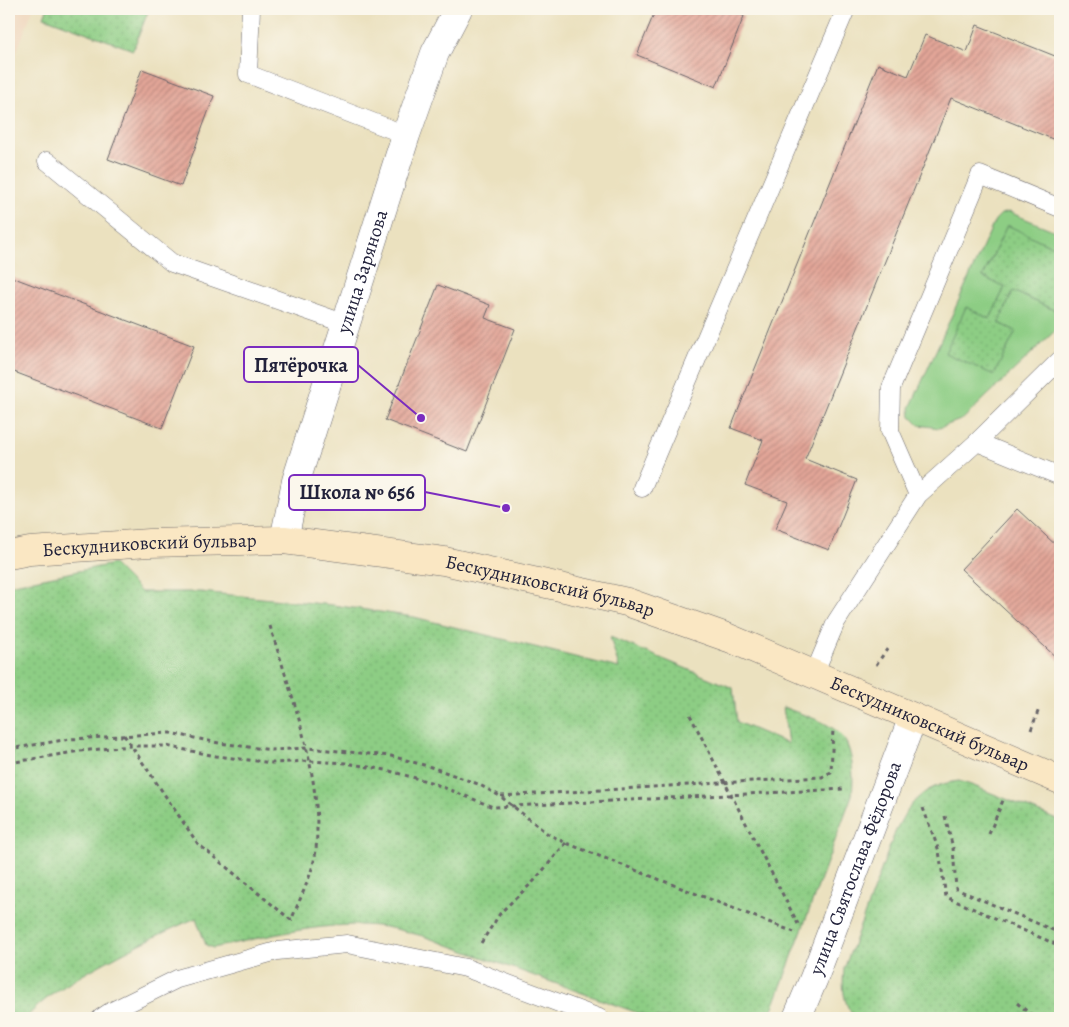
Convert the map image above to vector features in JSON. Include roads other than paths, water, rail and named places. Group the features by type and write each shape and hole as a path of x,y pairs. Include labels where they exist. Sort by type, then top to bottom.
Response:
{"street":[{"name":"улица Зарянова","path":"284,540 296,481 406,135 435,53 458,9"},
{"name":"Бескудниковский бульвар","path":"9,555 30,551 149,544 284,540 444,561 627,602 728,638 1060,780"},
{"name":"улица Святослава Фёдорова","path":"797,1018 913,717"}],"lane":[{"path":"251,9 248,74 406,135"},
{"path":"642,488 846,9"},
{"path":"47,161 172,263 346,324"},
{"path":"918,495 890,431 890,388 980,174 1060,208"},
{"path":"814,674 836,622 918,495 977,442 1060,360"},
{"path":"977,442 1060,476"},
{"path":"101,1018 177,979 278,951 347,944 466,968 599,1018"}],"place":[{"name":"Пятёрочка","path":"421,418"},
{"name":"Школа № 656","path":"506,508"}]}
